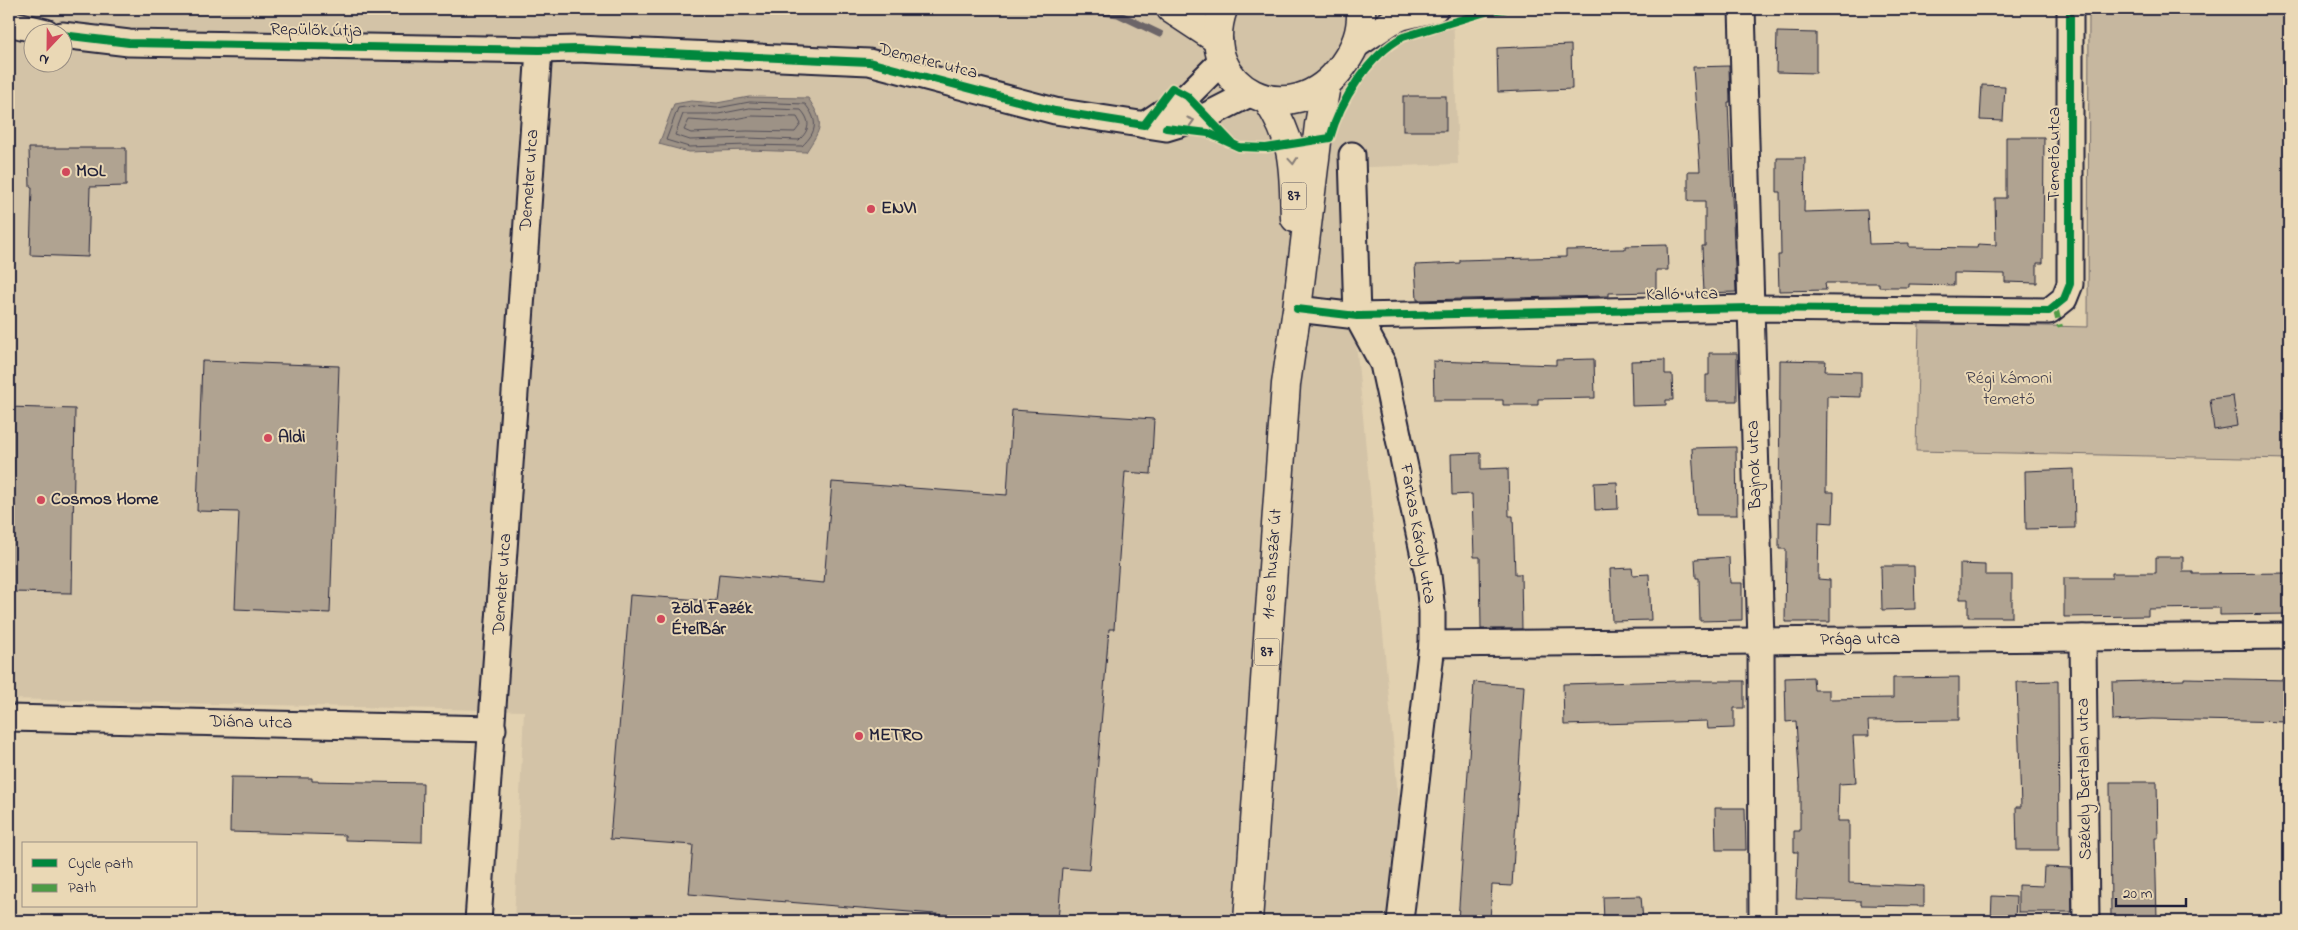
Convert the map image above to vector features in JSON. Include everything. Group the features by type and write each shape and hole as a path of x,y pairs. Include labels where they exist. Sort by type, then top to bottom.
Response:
{"main road":[{"name":"87","path":"1171,9 1220,51 1233,79 1259,97 1281,121 1293,158 1298,303"},
{"path":"1220,51 1219,20 1223,9"},
{"path":"1259,97 1297,100 1326,85 1337,74 1355,46 1362,26 1361,9"},
{"name":"87","path":"1298,303 1319,125 1326,85"},
{"name":"11-es huszár út","path":"1248,921 1286,384 1298,303"}],"street":[{"path":"1355,46 1391,22 1402,17 1435,9"},
{"name":"Bajnok utca","path":"1742,9 1761,640 1762,921"},
{"name":"Temető utca","path":"2064,299 2070,284 2070,9"},
{"path":"9,23 22,26"},
{"name":"Repülők útja","path":"72,36 129,42 539,50"},
{"name":"Demeter utca","path":"478,921 539,50 585,49 869,62 1055,111 1166,128 1259,97"},
{"path":"1144,125 1187,96 1220,51"},
{"name":"Farkas Károly utca","path":"1352,155 1357,316 1384,364 1428,575 1432,611 1432,644 1400,921"},
{"name":"Kalló utca","path":"1298,303 1357,316 1750,308 2049,311 2064,299"},
{"name":"Prága utca","path":"1432,644 2289,636"},
{"name":"Székely Bertalan utca","path":"2084,638 2086,921"},
{"name":"Diána utca","path":"9,718 492,729"}],"shaded area":[{"path":"9,9 1453,9 1458,164 1340,168 1400,817 1389,921 514,921 524,711 9,699"}],"green space":[{"name":"Régi kámoni temető","path":"2089,9 2289,9 2289,459 1916,451 1919,323 2088,327"}],"water":[{"path":"749,97 808,98 817,114 819,125 818,131 806,152 747,150 689,152 659,144 674,104 691,101 717,103"}],"building":[{"path":"1777,32 1816,33 1816,73 1776,72"},
{"path":"1571,45 1572,89 1498,92 1497,48"},
{"path":"1729,66 1730,102 1728,102 1736,292 1704,293 1702,246 1705,246 1705,201 1688,201 1688,171 1700,171 1693,67"},
{"path":"1982,85 2005,86 2003,121 1980,120"},
{"path":"1403,96 1446,96 1446,131 1403,131"},
{"path":"2006,137 2044,137 2043,263 2037,263 2037,283 2005,282 2005,274 1954,273 1954,285 1909,284 1909,287 1879,287 1879,283 1825,283 1826,290 1779,291 1778,255 1781,255 1780,192 1777,192 1777,158 1805,158 1804,212 1867,210 1869,244 1909,243 1909,247 1977,248 1978,244 1996,245 1995,198 2006,198"},
{"path":"29,148 126,148 126,186 90,187 88,257 30,255 32,187 30,187"},
{"path":"1667,245 1668,270 1656,270 1656,292 1609,293 1609,296 1417,300 1415,265 1460,263 1460,260 1566,257 1566,250 1625,249 1625,246"},
{"path":"1709,353 1737,353 1737,401 1706,401 1706,375 1709,375"},
{"path":"1594,359 1595,398 1538,399 1538,405 1503,405 1503,400 1434,400 1433,361 1556,365 1556,360"},
{"path":"1665,360 1665,374 1672,374 1673,400 1666,400 1666,405 1632,406 1631,361"},
{"path":"1780,360 1826,361 1825,371 1861,372 1861,397 1827,396 1826,492 1834,492 1833,523 1819,522 1818,579 1830,580 1830,622 1785,622 1786,549 1779,549"},
{"name":"Aldi","path":"202,361 339,366 330,613 235,609 239,512 197,511"},
{"path":"2233,396 2237,426 2214,430 2210,399"},
{"name":"Cosmos Home","path":"9,407 75,409 72,593 9,592"},
{"name":"METRO","path":"1012,410 1154,419 1151,474 1125,472 1114,629 1109,629 1089,870 1062,868 1058,921 1020,921 689,894 693,845 610,839 630,595 716,601 719,574 824,583 832,482 1007,495"},
{"path":"1736,447 1737,515 1696,515 1692,448"},
{"path":"1481,453 1481,469 1508,468 1509,516 1513,516 1515,574 1521,574 1522,629 1481,629 1480,557 1474,557 1472,494 1452,495 1451,454"},
{"path":"2074,469 2075,528 2026,529 2025,471"},
{"path":"1617,482 1618,509 1595,510 1594,483"},
{"path":"1729,557 1730,583 1742,583 1742,620 1700,621 1699,578 1696,578 1695,559"},
{"path":"2156,557 2183,557 2183,572 2193,572 2193,574 2289,573 2289,614 2220,615 2220,608 2148,609 2148,616 2064,617 2064,578 2112,578 2112,573 2156,573"},
{"path":"1960,564 1985,565 1985,575 2012,575 2012,617 1968,617 1968,599 1960,599"},
{"path":"1881,566 1914,566 1915,609 1882,610"},
{"path":"1632,568 1633,575 1649,574 1651,620 1612,621 1610,569"},
{"path":"1813,677 1814,690 1829,690 1829,699 1893,698 1893,678 1959,677 1959,720 1868,721 1869,736 1853,736 1856,783 1839,784 1838,821 1849,821 1849,883 1924,886 1924,906 1861,905 1861,901 1796,899 1798,852 1794,852 1794,831 1800,831 1800,786 1796,721 1786,722 1785,678"},
{"path":"2184,678 2289,680 2289,722 2152,719 2113,721 2112,682 2184,680"},
{"path":"1744,681 1744,708 1734,708 1734,728 1708,729 1707,721 1564,725 1563,684"},
{"path":"2058,681 2059,850 2017,850 2016,807 2021,807 2017,682"},
{"path":"1474,682 1524,686 1512,886 1492,885 1490,921 1458,921"},
{"path":"231,777 312,778 312,781 423,783 422,842 345,840 345,835 230,832"},
{"path":"2110,782 2157,782 2158,838 2155,838 2157,919 2111,920"},
{"path":"1715,808 1745,808 1746,850 1716,850"},
{"path":"2044,867 2071,868 2072,912 2018,912 2018,885 2043,886"},
{"path":"1641,896 1643,921 1604,921 1603,897"},
{"path":"1992,896 2016,897 2015,921 1991,921"}],"waterway":[{"path":"1078,9 1118,14 1160,34"}],"marked path":[{"path":"2055,307 2060,327"}],"cycle path":[{"path":"1166,128 1208,133 1239,147 1266,148 1330,138 1341,109 1358,80 1379,55 1391,45 1403,37 1489,11 1505,9"},
{"path":"1297,309 1357,316 1750,308 2049,311 2064,299 2070,284 2070,9"},
{"path":"72,36 129,43 539,50 577,49 869,62 1055,111 1144,125 1172,88 1187,96 1231,142"}],"place":[{"name":"MOL","path":"66,172"},
{"name":"ENVI","path":"871,209"},
{"name":"Aldi","path":"268,438"},
{"name":"Cosmos Home","path":"41,500"},
{"name":"Zöld Fazék ÉtelBár","path":"661,619"},
{"name":"METRO","path":"859,736"}]}
